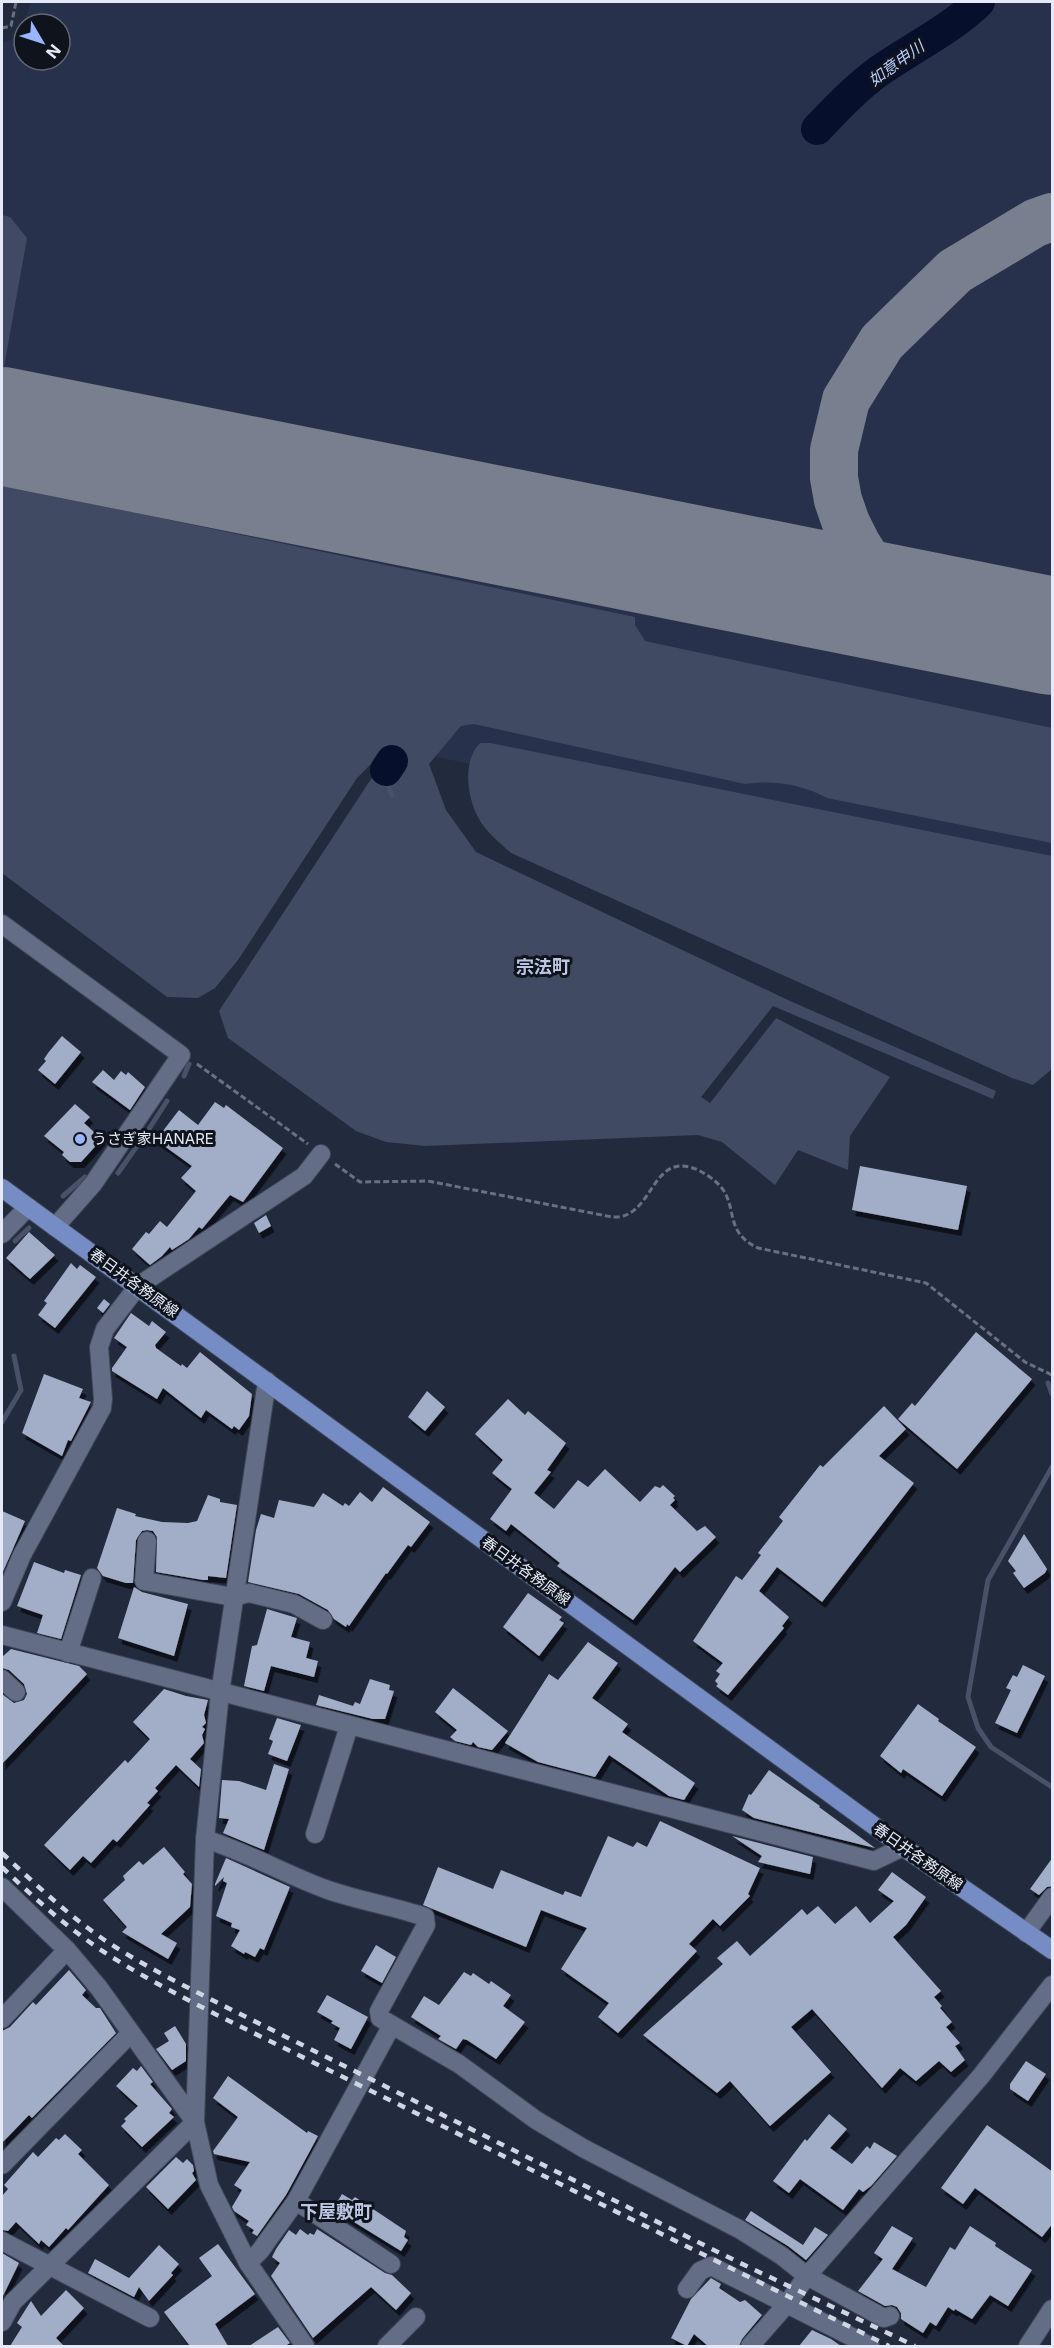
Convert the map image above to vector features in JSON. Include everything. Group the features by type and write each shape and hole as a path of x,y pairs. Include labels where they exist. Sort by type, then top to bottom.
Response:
{"main road":[{"name":"春日井各務原線","path":"2,1188 903,1848 1053,1950"}],"street":[{"path":"2,924 182,1055 93,1184 55,1227"},
{"path":"2,1602 22,1555 102,1408 99,1347 105,1329 138,1286 304,1176 321,1154"},
{"path":"2,1234 28,1207"},
{"path":"267,1381 220,1693 205,1839 195,2122 209,2185 248,2263 305,2346"},
{"path":"147,1541 144,1581 233,1597 249,1593 294,1604 323,1620"},
{"path":"68,1653 92,1578"},
{"path":"2,1635 874,1861 903,1848"},
{"path":"2,1679 16,1692"},
{"path":"315,1834 349,1726"},
{"path":"205,1839 326,1889 372,1904 393,1906 425,1917 426,1925 379,2011 380,2018 459,2064 536,2120 739,2229 782,2256 807,2276 884,2318 890,2316"},
{"path":"2,1887 67,1950 99,1988 195,2122"},
{"path":"1026,1933 1053,1897"},
{"path":"2,2019 67,1950"},
{"path":"750,2346 786,2305 807,2276 981,2076 1053,1985"},
{"path":"248,2263 260,2252 296,2201 392,2025"},
{"path":"2,2165 131,2032"},
{"path":"2,2322 13,2302 195,2122"},
{"path":"296,2201 391,2264"},
{"path":"2,2241 150,2318"},
{"path":"687,2289 700,2271 711,2266 870,2346"},
{"path":"1028,2346 1053,2309"},
{"path":"387,2346 416,2317"}],"path":[{"path":"2,28 10,26 16,2"},
{"path":"182,1055 197,1063 360,1182 428,1181 612,1217 626,1215 635,1209 662,1175 670,1169 693,1168 723,1189 735,1228 749,1244 758,1248 926,1283 1025,1362 1053,1375"}],"shaded area":[{"path":"31,2 1052,2 1052,887 2,665 2,42 12,40 12,72 72,72 72,12 28,12"},
{"path":"2,215 10,217 27,238 4,367 2,367"},
{"path":"2,485 635,617 635,625 645,641 1052,728 1052,843 827,798 807,789 787,784 745,784 474,724 461,726 429,764 446,810 476,852 790,1001 996,1091 993,1099 773,1006 701,1097 710,1103 776,1018 890,1077 850,1136 848,1170 798,1150 775,1185 722,1142 698,1135 425,1146 386,1142 356,1131 228,1038 219,1011 371,779 382,769 374,761 357,778 238,960 215,988 198,998 167,997 2,873"},
{"path":"480,743 490,743 1052,856 1052,1069 1033,1085 1012,1078 511,853 485,828 472,801 468,780 469,769 474,751"}],"building":[{"path":"62,1036 81,1052 55,1084 38,1070"},
{"path":"103,1070 114,1080 121,1071 126,1075 128,1072 145,1087 130,1110 92,1082"},
{"path":"215,1102 224,1108 226,1105 283,1148 243,1202 230,1195 202,1229 199,1227 189,1239 172,1250 170,1247 150,1265 132,1249 146,1232 149,1234 160,1221 167,1227 196,1191 181,1178 192,1166 156,1140 179,1110 198,1125"},
{"path":"75,1104 90,1117 84,1123 102,1139 81,1162 70,1162 62,1155 64,1152 44,1136"},
{"path":"860,1166 967,1186 958,1230 852,1210"},
{"path":"266,1215 271,1226 259,1233 254,1223"},
{"path":"29,1232 55,1255 30,1279 6,1258"},
{"path":"71,1263 77,1269 80,1265 96,1277 55,1328 38,1315 47,1303 44,1301"},
{"path":"104,1299 110,1304 103,1313 97,1308"},
{"path":"131,1313 149,1326 152,1321 166,1332 155,1345 156,1348 181,1366 182,1364 187,1368 200,1352 252,1394 249,1416 239,1430 234,1426 232,1429 206,1410 201,1418 163,1388 157,1399 112,1371 127,1347 114,1338"},
{"path":"976,1332 1032,1379 957,1469 898,1419 912,1403 915,1406"},
{"path":"44,1374 83,1389 79,1398 91,1402 71,1441 68,1440 62,1456 22,1433"},
{"path":"427,1391 445,1407 425,1431 408,1417"},
{"path":"508,1399 525,1415 528,1411 566,1443 547,1470 551,1472 534,1493 554,1509 578,1480 588,1487 605,1469 640,1502 655,1486 660,1488 663,1485 675,1496 673,1498 675,1500 670,1505 697,1531 705,1526 716,1537 680,1572 675,1567 633,1620 557,1566 560,1563 511,1524 506,1531 490,1519 512,1489 492,1473 503,1460 475,1434"},
{"path":"884,1406 906,1429 879,1456 914,1483 822,1602 777,1567 759,1591 789,1617 782,1626 784,1628 728,1695 716,1686 718,1684 715,1681 720,1674 716,1671 723,1663 693,1641 736,1576 742,1580 761,1555 758,1553 783,1521 779,1517 820,1465 823,1467"},
{"path":"383,1487 430,1522 411,1547 408,1545 386,1573 349,1626 347,1624 346,1627 334,1619 328,1610 299,1594 248,1582 256,1530 261,1514 274,1518 279,1500 314,1507 323,1493 343,1506 345,1503 349,1506 360,1492 372,1502"},
{"path":"208,1495 220,1499 220,1502 237,1505 226,1578 208,1576 208,1580 203,1580 156,1572 157,1537 153,1531 147,1530 142,1531 136,1540 133,1583 103,1576 97,1568 117,1508 136,1514 135,1516 162,1522 188,1523 197,1521"},
{"path":"2,1511 25,1521 2,1574"},
{"path":"1024,1534 1047,1569 1045,1573 1024,1588 1013,1573 1016,1571 1008,1561"},
{"path":"34,1562 64,1573 65,1570 81,1575 61,1639 37,1633 43,1615 17,1606"},
{"path":"134,1587 142,1592 188,1604 174,1656 118,1638"},
{"path":"528,1593 562,1617 559,1620 564,1623 539,1656 503,1627"},
{"path":"267,1609 297,1618 291,1637 310,1642 306,1658 318,1661 314,1677 271,1666 264,1691 244,1686 252,1646 257,1645"},
{"path":"588,1642 618,1663 592,1698 628,1724 622,1732 695,1783 684,1800 669,1796 609,1755 595,1777 538,1762 505,1743 549,1674 558,1680"},
{"path":"11,1649 79,1666 87,1674 2,1764 2,1694 14,1703 24,1700 27,1694 24,1684 9,1670 2,1668 2,1657"},
{"path":"1023,1665 1045,1676 1017,1733 995,1723 1011,1690 1006,1688 1013,1675 1017,1677"},
{"path":"370,1679 390,1685 389,1690 394,1691 385,1719 373,1719 316,1705 319,1695 353,1706 355,1702 360,1704"},
{"path":"453,1688 508,1731 492,1750 478,1747 473,1742 471,1745 455,1741 450,1737 457,1730 435,1712"},
{"path":"164,1689 208,1700 204,1715 206,1723 202,1727 205,1729 202,1735 204,1743 190,1759 201,1769 199,1787 176,1765 155,1788 158,1791 147,1803 150,1805 117,1842 113,1839 91,1863 83,1856 70,1870 44,1845 125,1760 128,1763 150,1739 133,1722"},
{"path":"918,1704 976,1747 942,1796 903,1769 901,1773 880,1756"},
{"path":"277,1718 301,1725 287,1761 268,1754 273,1741 269,1739"},
{"path":"274,1764 289,1769 264,1850 223,1833 229,1819 219,1818 222,1780 239,1781 266,1790"},
{"path":"769,1770 875,1848 754,1818 742,1810 749,1794 751,1795"},
{"path":"660,1821 760,1868 748,1894 750,1896 720,1926 713,1919 689,1944 697,1951 618,2033 598,2017 609,2003 561,1969 587,1928 541,1910 526,1947 423,1905 438,1867 493,1889 501,1870 563,1895 565,1891 581,1897 608,1836 633,1847 637,1842 647,1847"},
{"path":"732,1836 813,1857 810,1874 758,1862 762,1856"},
{"path":"164,1847 192,1884 190,1907 161,1934 177,1943 168,1959 122,1932 127,1927 103,1900 125,1880 123,1876 139,1861 143,1865"},
{"path":"1053,1857 1053,1886 1047,1887 1039,1895 1030,1889"},
{"path":"226,1858 290,1887 264,1950 260,1948 255,1957 245,1952 244,1954 231,1946 240,1930 231,1927 232,1923 216,1916 227,1883 223,1881 224,1877 215,1886 215,1884"},
{"path":"892,1872 926,1897 906,1925 893,1937 941,1991 934,1997 952,2022 946,2027 960,2043 955,2046 965,2060 951,2072 939,2061 916,2081 900,2068 882,2088 812,2009 791,2027 831,2072 770,2126 730,2081 717,2093 643,2035 723,1964 717,1958 737,1941 750,1956 802,1909 807,1915 818,1906 835,1924 856,1906 870,1923 894,1901 878,1890"},
{"path":"376,1945 396,1957 382,1983 361,1971"},
{"path":"69,1970 86,1990 82,1995 96,2008 100,2008 116,2033 32,2118 29,2115 2,2143 2,2031 10,2027 33,2002 36,2005"},
{"path":"464,1972 471,1976 473,1973 489,1984 491,1981 511,1995 503,2006 525,2022 496,2059 463,2039 456,2049 438,2039 441,2036 411,2017 424,1996 439,2005"},
{"path":"327,1995 368,2017 351,2049 334,2040 340,2028 317,2012"},
{"path":"175,2026 186,2044 186,2061 172,2070 156,2049 169,2041 164,2033"},
{"path":"1026,2061 1046,2074 1028,2101 1010,2089 1010,2084"},
{"path":"141,2066 153,2082 150,2084 172,2109 169,2113 174,2117 142,2147 121,2126 126,2121 124,2119 138,2106 116,2086 133,2068 137,2071"},
{"path":"228,2076 307,2133 308,2131 318,2136 286,2195 257,2236 252,2233 254,2230 246,2225 249,2221 234,2211 232,2207 242,2190 234,2185 250,2162 214,2154 213,2151 238,2117 213,2098"},
{"path":"829,2114 847,2129 830,2148 852,2164 867,2146 870,2149 874,2142 897,2156 871,2186 863,2192 859,2189 843,2210 800,2179 789,2193 773,2181 805,2139 807,2141"},
{"path":"987,2125 1053,2172 1053,2223 1042,2237 975,2188 963,2204 941,2188"},
{"path":"65,2134 82,2150 78,2154 109,2185 68,2230 66,2228 49,2247 41,2240 39,2244 16,2222 8,2231 2,2230 2,2196 8,2189 4,2185 33,2152 38,2157 56,2138 59,2140"},
{"path":"176,2157 183,2163 187,2159 193,2165 192,2173 196,2180 168,2209 146,2187"},
{"path":"342,2194 352,2200 355,2197 406,2231 404,2237 408,2240 401,2251 333,2209"},
{"path":"751,2211 803,2245 815,2227 828,2235 806,2260 788,2246 745,2220"},
{"path":"892,2226 913,2238 892,2269 926,2287 950,2247 955,2250 970,2226 996,2243 995,2246 1032,2270 1008,2306 990,2295 972,2319 948,2307 936,2326 930,2322 923,2333 901,2319 901,2313 897,2307 885,2306 858,2291 883,2259 874,2253"},
{"path":"300,2229 308,2235 310,2233 314,2235 317,2229 385,2273 392,2275 411,2293 396,2310 371,2287 313,2338 271,2276 280,2263 272,2257 276,2249 289,2230 296,2235"},
{"path":"218,2244 255,2294 215,2324 228,2346 190,2346 164,2312 212,2276 199,2258"},
{"path":"159,2245 179,2264 171,2273 173,2275 149,2301 139,2287 134,2297 88,2273 95,2259 129,2278"},
{"path":"2,2253 19,2263 2,2298"},
{"path":"711,2278 721,2284 719,2288 740,2302 745,2300 762,2315 739,2346 708,2346 694,2334 687,2346 671,2338 691,2299"},
{"path":"66,2290 84,2308 56,2338 64,2346 10,2346 22,2327 17,2323 31,2301 41,2316"},
{"path":"278,2327 290,2343 285,2346 249,2346"},
{"path":"812,2330 831,2339 841,2346 799,2346"}],"waterway":[{"name":"如意申川","path":"817,129 847,98 871,78 943,30 979,2"},
{"name":"如意申川","path":"386,770 392,761"},
{"path":"386,770 387,783 392,795"},
{"name":"如意申川","path":"377,778 386,770"},
{"name":"如意申川","path":"184,1076 189,1064"},
{"name":"如意申川","path":"147,1132 167,1101"},
{"name":"如意申川","path":"118,1173 137,1146"},
{"name":"如意申川","path":"63,1196 85,1177"},
{"name":"如意申川","path":"15,1241 29,1228"},
{"name":"如意申川","path":"2,1422 21,1390 14,1356"},
{"path":"1048,1383 1052,1394"},
{"path":"1052,1467 988,1580 968,1697 978,1728 991,1747 1052,1787"}],"taxiway":[{"path":"898,604 857,545 838,500 834,478 834,450 846,400 882,342 955,271 1035,223 1052,217"}],"runway":[{"path":"2,426 1052,636"}],"railway":[{"path":"2,1853 51,1898 90,1929 117,1948 161,1973 738,2262 915,2346"},
{"path":"2,1867 85,1939 155,1982 215,2014 889,2346"}],"place":[{"name":"うさぎ家HANARE","path":"80,1139"}],"district":[{"name":"宗法町","path":"543,967"},
{"name":"下屋敷町","path":"336,2212"}]}
